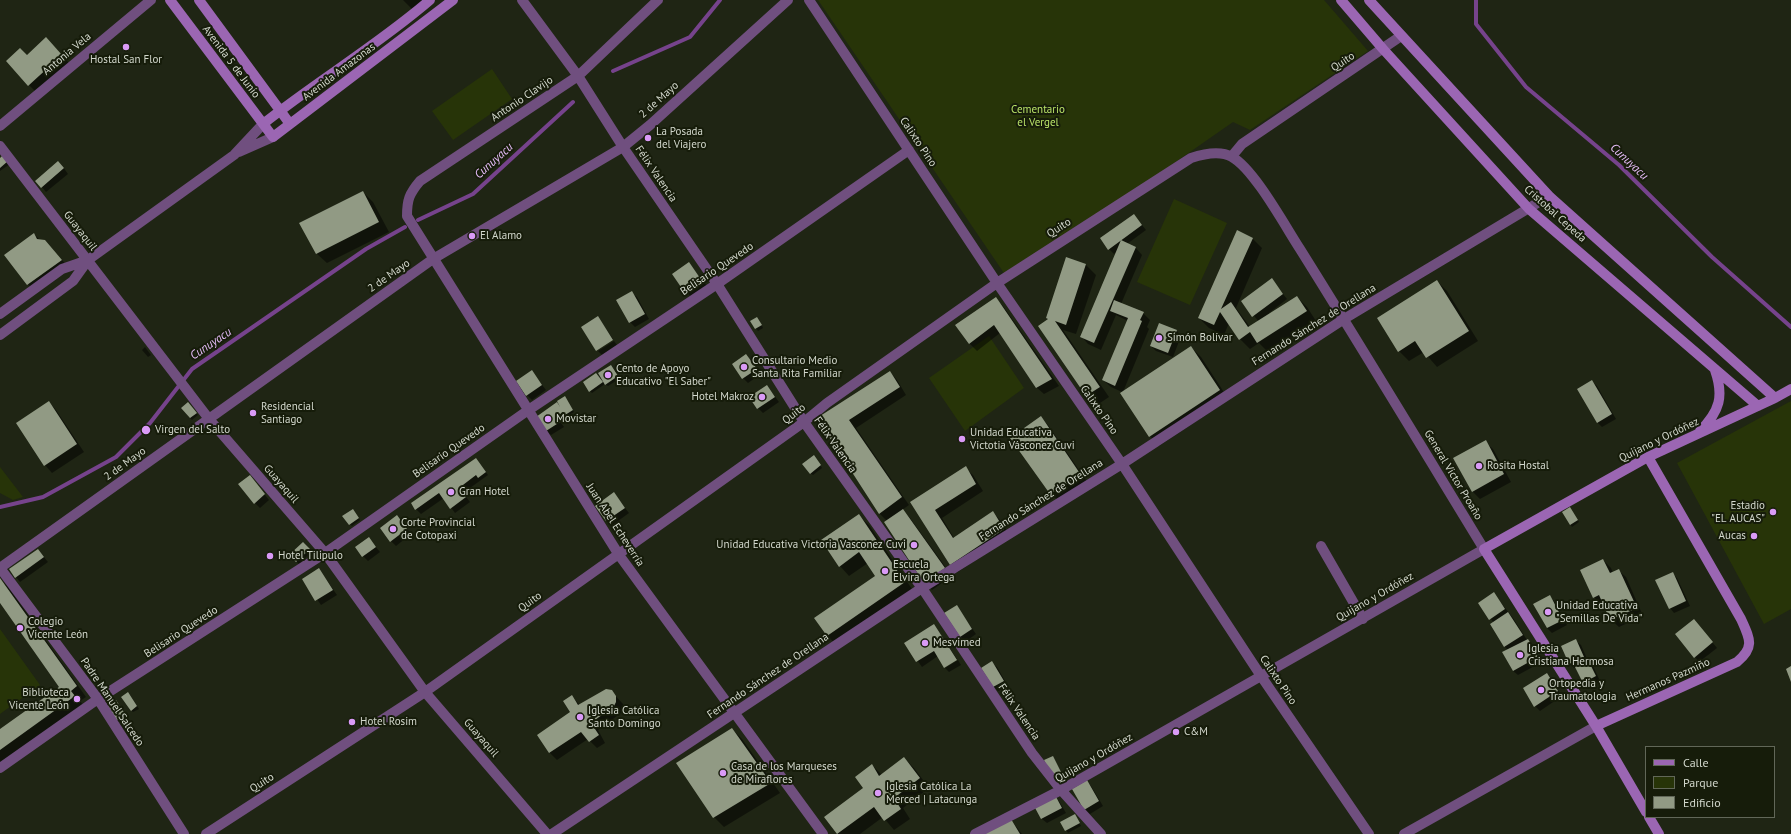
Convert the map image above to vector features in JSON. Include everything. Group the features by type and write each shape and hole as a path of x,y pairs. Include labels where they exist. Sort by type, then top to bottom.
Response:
{"street":[{"name":"Antonia Vela","path":"0,126 151,0"},
{"name":"Avenida 5 de Junio","path":"170,0 273,137"},
{"name":"Avenida 5 de Junio","path":"199,0 290,124"},
{"name":"Avenida Amazonas","path":"234,155 263,124 408,19 430,0"},
{"name":"Avenida Amazonas","path":"0,314 62,269 88,260 234,155 273,137 453,0"},
{"name":"Félix Valencia","path":"522,0 578,76 623,147 717,284 804,422 922,588 1032,753 1061,790 1101,834"},
{"name":"Antonio Clavijo","path":"407,216 407,203 412,191 420,181 578,76 658,0"},
{"name":"2 de Mayo","path":"0,568 433,259 623,147 650,125 788,0"},
{"name":"Calixto Pino","path":"809,0 997,283 1122,464 1261,676 1369,834"},
{"name":"Cristobal Cepeda","path":"1341,0 1383,49 1529,209 1758,406"},
{"name":"Cristobal Cepeda","path":"1369,0 1548,196 1775,398"},
{"name":"Quito","path":"206,834 425,692 804,422 827,402 997,283 1191,158 1214,153 1232,156 1242,144 1401,36"},
{"name":"Guayaquil","path":"0,146 209,419 325,553 425,692 548,834"},
{"name":"Belisario Quevedo","path":"0,768 98,699 325,553 527,411 717,284 909,150"},
{"name":"General Victor Proaño","path":"1232,156 1242,164 1262,191 1344,319 1484,549 1596,726 1645,810"},
{"name":"Fernando Sánchez de Orellana","path":"552,834 922,588 1122,464 1344,319 1529,209 1548,196"},
{"name":"Juan Abel Echeverría","path":"407,216 527,411 619,555 823,834"},
{"name":"Avenida Amazonas","path":"0,336 73,281 88,260"},
{"path":"1695,435 1715,413 1720,398 1720,384 1714,368"},
{"name":"Quijano y Ordóñez","path":"975,834 1061,790 1648,457 1775,398 1791,389"},
{"name":"Hermanos Pazmiño","path":"1404,834 1596,726 1737,662 1749,648 1749,640 1741,619 1648,457"},
{"path":"1322,546 1363,619"},
{"name":"Padre Manuel Salcedo","path":"0,568 98,699 184,834"},
{"path":"1650,818 1659,834"}],"green space":[{"name":"Cementario el Vergel","path":"818,0 1324,0 1368,51 1250,130 1233,122 1008,279"},
{"path":"492,69 512,99 453,140 432,111"},
{"path":"1174,199 1227,223 1190,305 1137,282"},
{"path":"989,336 1024,388 965,431 929,378"},
{"name":"Aucas","path":"1791,401 1791,609 1764,624 1677,463"},
{"path":"0,467 23,497 13,500 0,493"},
{"path":"0,629 40,685 0,714"}],"building":[{"path":"46,37 62,55 28,86 6,61 20,48 27,55"},
{"path":"3,155 8,161 0,168 0,158"},
{"path":"58,161 64,168 41,188 35,181"},
{"path":"363,191 379,222 316,254 299,223"},
{"path":"1134,214 1142,225 1108,250 1100,238"},
{"path":"1237,230 1253,238 1221,309 1231,302 1248,327 1297,296 1307,311 1257,343 1250,332 1239,340 1220,312 1214,325 1198,318"},
{"path":"34,233 37,239 45,240 62,260 27,285 4,255"},
{"path":"1121,240 1136,247 1094,343 1080,337"},
{"path":"1066,257 1086,264 1066,325 1055,321 1100,387 1086,396 1038,326 1048,319 1046,318"},
{"path":"689,262 700,278 683,290 672,274"},
{"path":"1272,278 1283,294 1252,317 1241,301"},
{"path":"1437,280 1469,331 1426,358 1415,341 1398,352 1377,318"},
{"path":"632,291 645,314 629,323 616,300"},
{"path":"996,297 1052,379 1036,388 994,325 969,344 955,325"},
{"path":"1114,300 1144,312 1140,320 1142,321 1115,386 1102,380 1128,318 1110,311"},
{"path":"598,316 613,340 596,351 581,327"},
{"path":"757,317 762,325 755,329 750,321"},
{"path":"1159,323 1177,330 1168,353 1150,346"},
{"path":"1191,346 1220,390 1149,437 1120,393"},
{"name":"Consultario Medio Santa Rita Familiar","path":"746,354 757,369 742,379 732,364"},
{"name":"Cento de Apoyo Educativo \"El Saber\"","path":"611,365 618,376 605,385 598,373"},
{"path":"532,370 542,385 526,396 516,381"},
{"path":"890,371 900,387 849,420 902,497 879,514 817,418"},
{"path":"596,373 603,382 589,392 583,382"},
{"path":"1592,380 1612,414 1597,423 1577,389"},
{"name":"Hotel Makroz","path":"767,385 775,397 757,409 749,397"},
{"path":"565,396 573,410 565,415 563,412 556,417 560,422 546,431 536,417 557,402 560,407 557,401"},
{"path":"49,401 77,444 44,466 16,423"},
{"path":"188,402 197,413 190,418 181,408"},
{"path":"1041,416 1081,475 1050,494 1010,438"},
{"name":"Rosita Hostal","path":"1486,440 1504,474 1472,492 1453,458"},
{"path":"814,455 821,465 810,474 802,464"},
{"path":"476,458 486,472 478,478 476,475 459,488 466,497 450,509 439,493 415,510 411,503"},
{"path":"966,466 976,484 935,510 953,538 993,511 1004,529 950,565 910,502"},
{"path":"250,475 265,494 254,504 238,484"},
{"path":"614,492 625,508 606,521 595,506"},
{"path":"1570,507 1578,520 1570,525 1562,512"},
{"path":"353,509 359,518 349,525 342,516"},
{"name":"Unidad Educativa Victoria Vasconez Cuvi","path":"903,509 945,568 924,583 884,522"},
{"name":"Escuela Elvira Ortega","path":"859,514 905,582 827,636 814,618 875,576 859,552 839,567 821,540"},
{"name":"Corte Provincial de Cotopaxi","path":"397,515 407,529 390,542 380,528"},
{"path":"369,537 376,547 362,557 355,547"},
{"path":"303,542 310,549 296,562 289,555"},
{"path":"38,549 44,557 15,578 9,569"},
{"path":"1603,559 1610,573 1619,569 1637,608 1610,620 1599,595 1593,598 1580,570"},
{"path":"319,568 333,590 315,601 302,579"},
{"path":"1673,572 1686,601 1669,609 1655,580"},
{"path":"0,578 77,686 71,691 75,696 0,750 0,729 59,687 0,603"},
{"path":"1494,592 1505,609 1489,620 1478,603"},
{"name":"Unidad Educativa \"Semillas De Vida\"","path":"1550,595 1563,620 1547,628 1533,604"},
{"path":"957,605 972,629 960,637 944,613"},
{"path":"1508,612 1523,635 1504,647 1490,624"},
{"path":"1694,619 1713,642 1694,658 1675,634"},
{"name":"Mesvimed","path":"934,624 957,660 944,668 934,651 916,662 904,643"},
{"name":"Iglesia Cristiana Hermosa","path":"1528,639 1538,657 1513,671 1502,652"},
{"path":"1576,639 1584,657 1569,664 1561,646"},
{"path":"1588,660 1596,676 1583,683 1575,667"},
{"path":"992,661 1004,681 993,687 981,668"},
{"path":"1791,666 1791,682 1786,669"},
{"name":"Ortopedia y Traumatologia","path":"1547,673 1558,691 1534,707 1523,688"},
{"name":"Iglesia Católica Santo Domingo","path":"606,689 612,690 616,696 616,702 614,706 591,723 599,735 589,742 581,732 549,753 537,735 570,712 563,701 572,695 578,705"},
{"path":"128,692 137,706 131,711 121,697"},
{"path":"116,700 125,714 116,721 106,707"},
{"name":"Casa de los Marqueses de Miraflores","path":"732,728 771,783 713,818 676,763"},
{"path":"1053,756 1061,772 1052,777 1044,760"},
{"name":"Iglesia Católica La Merced | Latacunga","path":"904,757 920,778 894,798 901,809 884,821 874,807 837,834 824,817 863,788 855,777 872,764 879,776"},
{"path":"1087,780 1099,801 1084,810 1072,789"},
{"path":"1055,795 1062,808 1041,819 1034,806"},
{"path":"1075,814 1080,823 1065,831 1060,822"},
{"path":"1011,819 1020,834 984,834"}],"waterway":[{"name":"Cunuyacu","path":"613,71 690,37 720,0"},
{"name":"Cunuyacu","path":"1476,0 1476,24 1526,87 1619,165 1712,257 1791,327"},
{"name":"Cunuyacu","path":"418,220 473,194 573,102"},
{"name":"Cunuyacu","path":"0,507 43,497 116,457 150,423 192,369 366,249 405,227"}],"place":[{"name":"Hostal San Flor","path":"126,47"},
{"name":"La Posada del Viajero","path":"648,138"},
{"name":"El Alamo","path":"472,236"},
{"name":"Simón Bolívar","path":"1159,338"},
{"name":"Consultario Medio Santa Rita Familiar","path":"744,367"},
{"name":"Cento de Apoyo Educativo \"El Saber\"","path":"608,375"},
{"name":"Hotel Makroz","path":"762,397"},
{"name":"Residencial Santiago","path":"253,413"},
{"name":"Movistar","path":"548,419"},
{"name":"Virgen del Salto","path":"146,430"},
{"name":"Unidad Educativa Victotia Vásconez Cuvi","path":"962,439"},
{"name":"Rosita Hostal","path":"1479,466"},
{"name":"Gran Hotel","path":"451,492"},
{"name":"Estadio \"EL AUCAS\"","path":"1773,512"},
{"name":"Corte Provincial de Cotopaxi","path":"393,529"},
{"name":"Aucas","path":"1754,536"},
{"name":"Unidad Educativa Victoria Vasconez Cuvi","path":"914,545"},
{"name":"Hotel Tilipulo","path":"270,556"},
{"name":"Escuela Elvira Ortega","path":"885,571"},
{"name":"Unidad Educativa \"Semillas De Vida\"","path":"1548,612"},
{"name":"Colegio Vicente León","path":"20,628"},
{"name":"Mesvimed","path":"925,643"},
{"name":"Iglesia Cristiana Hermosa","path":"1520,655"},
{"name":"Ortopedia y Traumatologia","path":"1541,690"},
{"name":"Biblioteca Vicente León","path":"77,699"},
{"name":"Iglesia Católica Santo Domingo","path":"580,717"},
{"name":"Hotel Rosim","path":"352,722"},
{"name":"C&M","path":"1176,732"},
{"name":"Casa de los Marqueses de Miraflores","path":"723,773"},
{"name":"Iglesia Católica La Merced | Latacunga","path":"878,793"}]}
